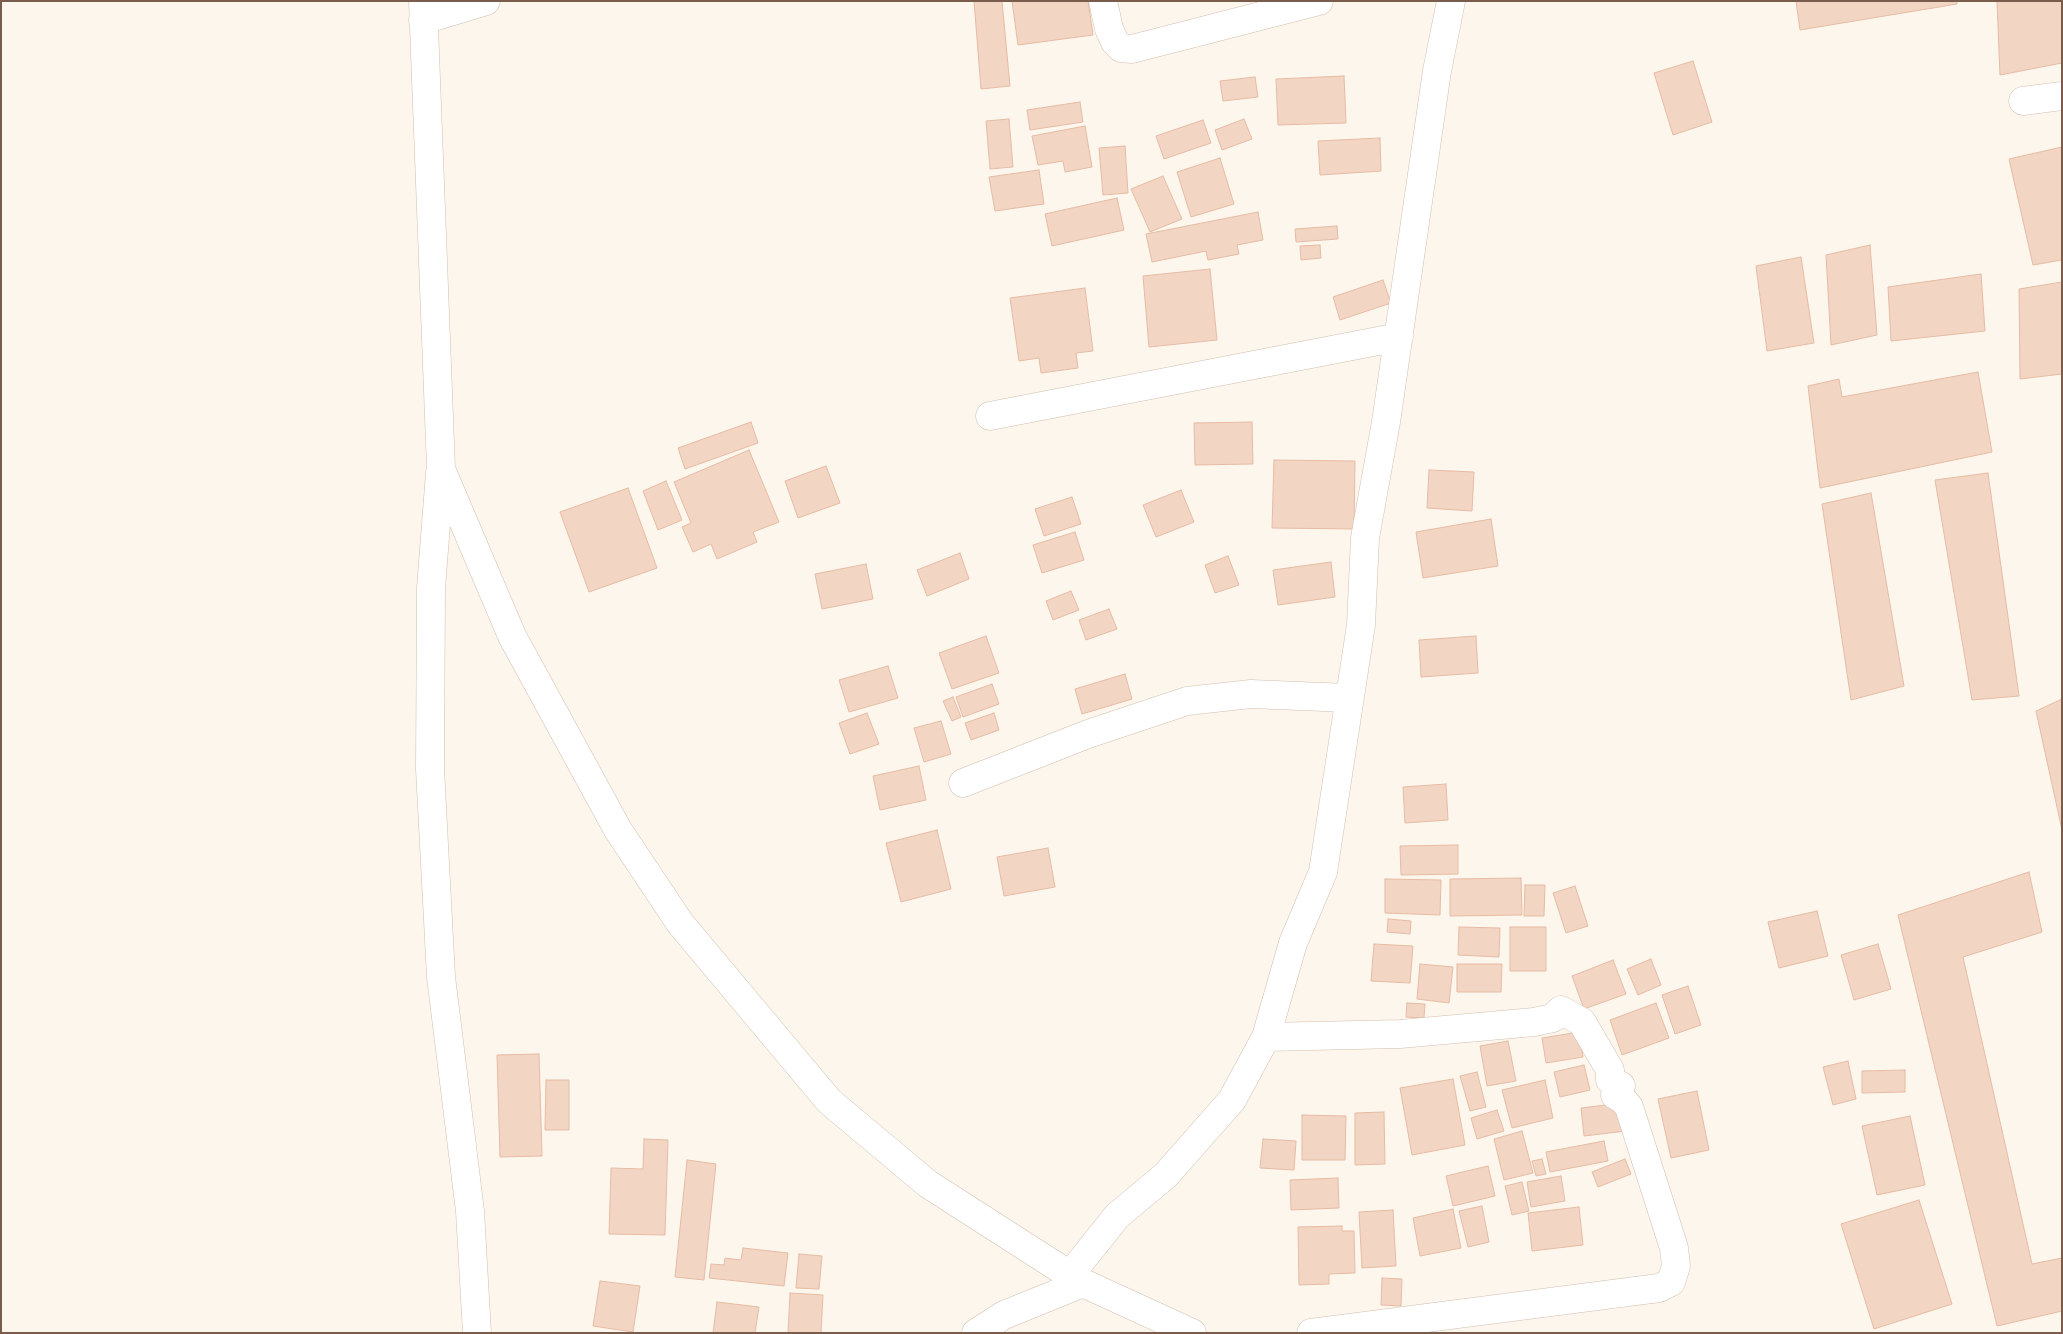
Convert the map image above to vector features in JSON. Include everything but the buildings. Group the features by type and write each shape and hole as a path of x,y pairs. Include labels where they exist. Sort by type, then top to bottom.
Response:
{"street":[{"path":"477,1333 470,1211 440,977 430,769 431,588 441,469 423,10 486,1"},
{"path":"1103,1 1109,29 1115,42 1121,48 1132,49 1319,1"},
{"path":"976,1333 1004,1315 1076,1279 1117,1216 1166,1175 1232,1100 1266,1037 1294,943 1322,872 1361,625 1365,538 1399,337 1437,71 1451,1"},
{"path":"2023,101 2062,96"},
{"path":"990,416 1399,337"},
{"path":"441,469 512,636 618,830 680,923 829,1101 928,1184 1076,1279 1192,1333"},
{"path":"963,783 1088,734 1187,701 1251,694 1348,698"},
{"path":"1266,1037 1400,1034 1534,1022 1553,1018 1561,1010 1582,1022 1610,1070 1610,1080 1621,1086 1615,1095 1629,1107 1674,1248 1676,1266 1671,1282 1659,1288 1311,1333"}]}
